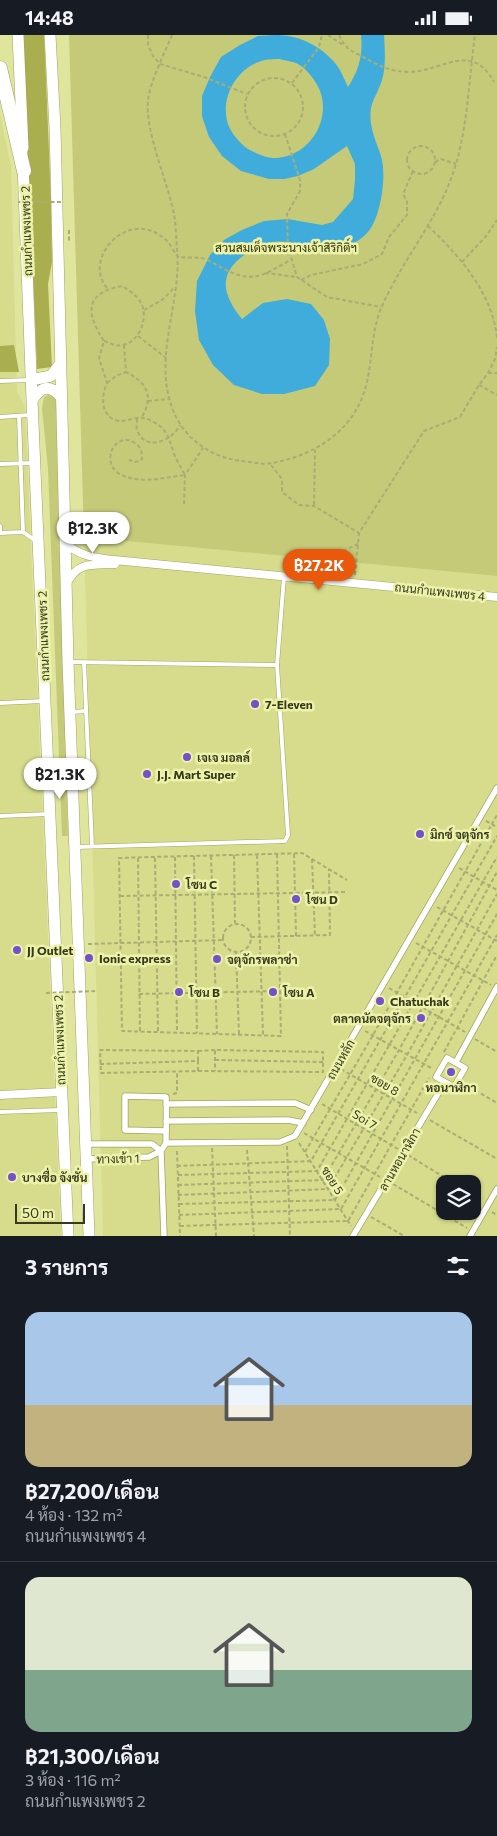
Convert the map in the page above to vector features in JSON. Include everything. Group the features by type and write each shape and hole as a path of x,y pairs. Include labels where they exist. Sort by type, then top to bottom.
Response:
{"highway":[{"path":"0,68 24,171"}],"main road":[{"name":"ถนนกำแพงเพชร 2","path":"18,35 68,1236"},
{"name":"ถนนกำแพงเพชร 2","path":"50,35 55,128 64,542 89,1236"},
{"path":"31,380 51,376 60,364"},
{"path":"32,400 41,390 48,388 54,389 61,397"}],"street":[{"name":"ถนนกำแพงเพชร 4","path":"64,542 72,550 88,557 497,597"},
{"name":"ถนนกำแพงเพชร 4","path":"66,586 75,571 81,566 144,563"},
{"name":"ถนนหลัก","path":"166,1143 287,1141 295,1136 317,1101 497,787"},
{"path":"456,1063 497,988"},
{"path":"447,1058 465,1068 454,1087 436,1077 439,1072 447,1058"},
{"name":"ลานหอนาฬิกา","path":"355,1235 445,1082"},
{"path":"0,1095 61,1092"},
{"path":"166,1131 125,1130 125,1096 166,1100 295,1103 311,1109"},
{"path":"164,1236 161,1151 166,1143 166,1100"},
{"path":"166,1121 288,1120 303,1123"},
{"name":"ทางเข้า 1","path":"85,1144 152,1144 161,1151 148,1157 86,1159"},
{"path":"472,1234 497,1189"}],"lane":[{"path":"0,381 31,380"},
{"path":"0,417 33,415"},
{"path":"19,416 23,533"},
{"path":"0,464 35,463"},
{"path":"0,526 0,533 23,533 39,543"},
{"path":"75,847 285,841 288,835 278,665 284,576"},
{"path":"68,662 278,665"},
{"path":"84,662 92,846"},
{"path":"0,703 45,701"},
{"path":"70,712 86,711"},
{"path":"0,816 51,814"},
{"path":"0,1112 62,1110"}],"path":[{"path":"148,35 148,45 160,65 204,77 248,95"},
{"path":"172,35 148,100 148,120 174,212 178,257 166,342 167,387 173,410 180,424 185,432 204,448 228,460 270,464 315,450 331,439 348,421 362,398 381,307 402,265 427,225 448,185 460,152 475,35"},
{"path":"292,83 319,47 322,35"},
{"path":"328,35 349,51 359,54 387,70 412,72 431,69 456,60 471,61 488,69 494,82"},
{"path":"340,35 344,47"},
{"path":"276,78 292,83 298,89 304,106 299,123 285,134 275,136 257,130 250,123 246,114 245,104 248,95 259,82 267,79 276,78"},
{"path":"285,134 300,180 300,191 287,214 288,247 290,259 297,277"},
{"path":"417,147 426,147 430,149 435,157 435,162 433,167 426,173 417,173 412,171 408,164 408,155 410,151 417,147"},
{"path":"435,162 441,159 456,164"},
{"path":"301,280 311,275 363,264 382,254 389,237 407,215 407,201 403,194 412,171"},
{"path":"18,202 61,202"},
{"path":"462,262 487,235 497,220"},
{"path":"427,225 449,245 462,262 488,304 496,325 497,338"},
{"path":"108,289 103,283 100,269 103,253 112,239 124,231 138,229 155,232 167,241 178,257 202,258 233,274 252,278 290,259"},
{"path":"265,273 297,277 327,297 381,307"},
{"path":"122,286 134,293 144,310 143,325 138,335 124,345 113,345 104,341 94,325 91,312 93,301 101,293 108,289 122,286"},
{"path":"144,310 162,301 175,287"},
{"path":"138,335 166,358"},
{"path":"104,341 99,358 107,383"},
{"path":"124,345 126,373"},
{"path":"354,583 359,533 424,431 460,417 496,358 497,347"},
{"path":"126,373 139,379 148,391 148,401 142,417 118,421 108,415 102,404 102,393 107,383 116,376 126,373"},
{"path":"488,373 497,373"},
{"path":"479,385 497,395"},
{"path":"148,401 170,399"},
{"path":"142,417 158,425 170,438 174,454 185,475 184,504"},
{"path":"137,419 137,430 142,438 151,443 170,438 177,432 180,424"},
{"path":"129,460 136,462 142,459 142,452 139,446 131,440 121,440 114,445 110,453 110,463 116,472 124,477 150,479 185,475 204,448"},
{"path":"314,506 315,450"},
{"path":"270,464 282,479 282,492 299,505 314,506 359,533"},
{"path":"343,551 358,544"},
{"path":"305,1152 497,815"},
{"path":"480,817 497,827"},
{"path":"177,1165 310,1161 497,836"},
{"path":"277,854 281,1036 122,1031 119,859 302,853 347,880"},
{"path":"294,854 296,936"},
{"path":"234,855 235,924"},
{"path":"257,855 263,1035"},
{"path":"194,856 197,1033"},
{"path":"211,856 217,1034"},
{"path":"155,857 158,1033"},
{"path":"175,857 177,1033"},
{"path":"178,1175 317,1171 497,857"},
{"path":"138,858 140,1032"},
{"path":"312,859 315,936"},
{"path":"452,865 497,890"},
{"path":"251,937 330,935 329,869"},
{"path":"178,1185 323,1180 399,1050 497,872"},
{"path":"120,896 347,892"},
{"path":"178,1195 328,1189 407,1055 497,894"},
{"path":"430,903 496,940"},
{"path":"179,1204 335,1200 497,914"},
{"path":"235,924 240,924 247,929 251,937 248,946 236,952 227,948 223,940 224,931 235,924"},
{"path":"179,1215 341,1209 474,975 496,940 497,935"},
{"path":"410,939 497,988"},
{"path":"78,944 223,940"},
{"path":"236,952 239,1035"},
{"path":"443,1053 497,955"},
{"path":"383,985 497,1051"},
{"path":"46,993 95,991"},
{"path":"140,994 280,991"},
{"path":"359,1028 439,1072"},
{"path":"100,1050 198,1051 323,1052 323,1072 177,1071 101,1073 100,1050"},
{"path":"215,1050 215,1071"},
{"path":"198,1051 198,1071"},
{"path":"215,1060 323,1061"},
{"path":"100,1064 198,1061"},
{"name":"ซอย 8","path":"336,1066 497,1159"},
{"path":"166,1100 177,1093 177,1071"},
{"path":"180,1226 348,1221 430,1077"},
{"path":"458,1080 497,1103"},
{"name":"Soi 7","path":"317,1101 441,1175"},
{"path":"299,1131 387,1181 472,1234"},
{"name":"ซอย 5","path":"295,1136 341,1209 355,1235"},
{"path":"287,1141 290,1236"},
{"path":"211,1143 216,1236"},
{"path":"246,1143 254,1236"},
{"path":"176,1144 180,1236"},
{"path":"481,1200 488,1204"},
{"path":"367,1215 404,1236"}],"shaded area":[{"path":"23,35 44,35 45,54 51,202 52,262 48,284 52,367 37,369"},
{"path":"0,114 11,166 17,391 25,407 61,1236 0,1236"},
{"path":"14,345 19,372 0,372 0,346"},
{"path":"84,537 497,576 497,1236 103,1236"}],"green space":[{"name":"สวนสมเด็จพระนางเจ้าสิริกิติ์ฯ","path":"69,35 497,35 497,576 84,537"},
{"path":"48,395 54,397 56,401 68,836 62,836 48,469 42,408 44,397"}],"water":[{"path":"284,35 308,42 323,51 335,63 348,87 355,75 359,62 361,35 384,35 385,58 383,75 370,114 373,133 383,164 382,195 373,225 356,242 342,247 327,249 282,242 265,243 237,261 227,276 226,284 230,301 242,319 263,303 287,299 311,304 324,320 330,339 329,365 315,386 284,394 262,394 234,385 213,365 199,340 195,311 197,281 210,255 224,240 242,230 264,221 288,219 322,225 333,222 353,199 355,164 347,146 314,169 298,176 284,179 269,179 241,171 222,156 209,137 202,116 202,96 221,57 258,36","holes":["280,59 294,62 305,69 320,91 323,103 319,126 305,146 295,153 272,158 250,150 238,140 227,121 226,111 229,92 247,68 265,60"]}],"place":[{"name":"7-Eleven","path":"255,704"},
{"name":"เจเจ มอลล์","path":"187,757"},
{"name":"J.J. Mart Super","path":"147,774"},
{"name":"มิกซ์ จตุจักร","path":"420,834"},
{"name":"โซน C","path":"176,884"},
{"name":"โซน D","path":"296,899"},
{"name":"JJ Outlet","path":"17,950"},
{"name":"Ionic express","path":"89,958"},
{"name":"จตุจักรพลาซ่า","path":"217,959"},
{"name":"โซน B","path":"179,992"},
{"name":"โซน A","path":"273,992"},
{"name":"Chatuchak","path":"380,1001"},
{"name":"ตลาดนัดจตุจักร","path":"421,1018"},
{"name":"หอนาฬิกา","path":"451,1072"},
{"name":"บางซื่อ จังชั่น","path":"12,1177"}]}
